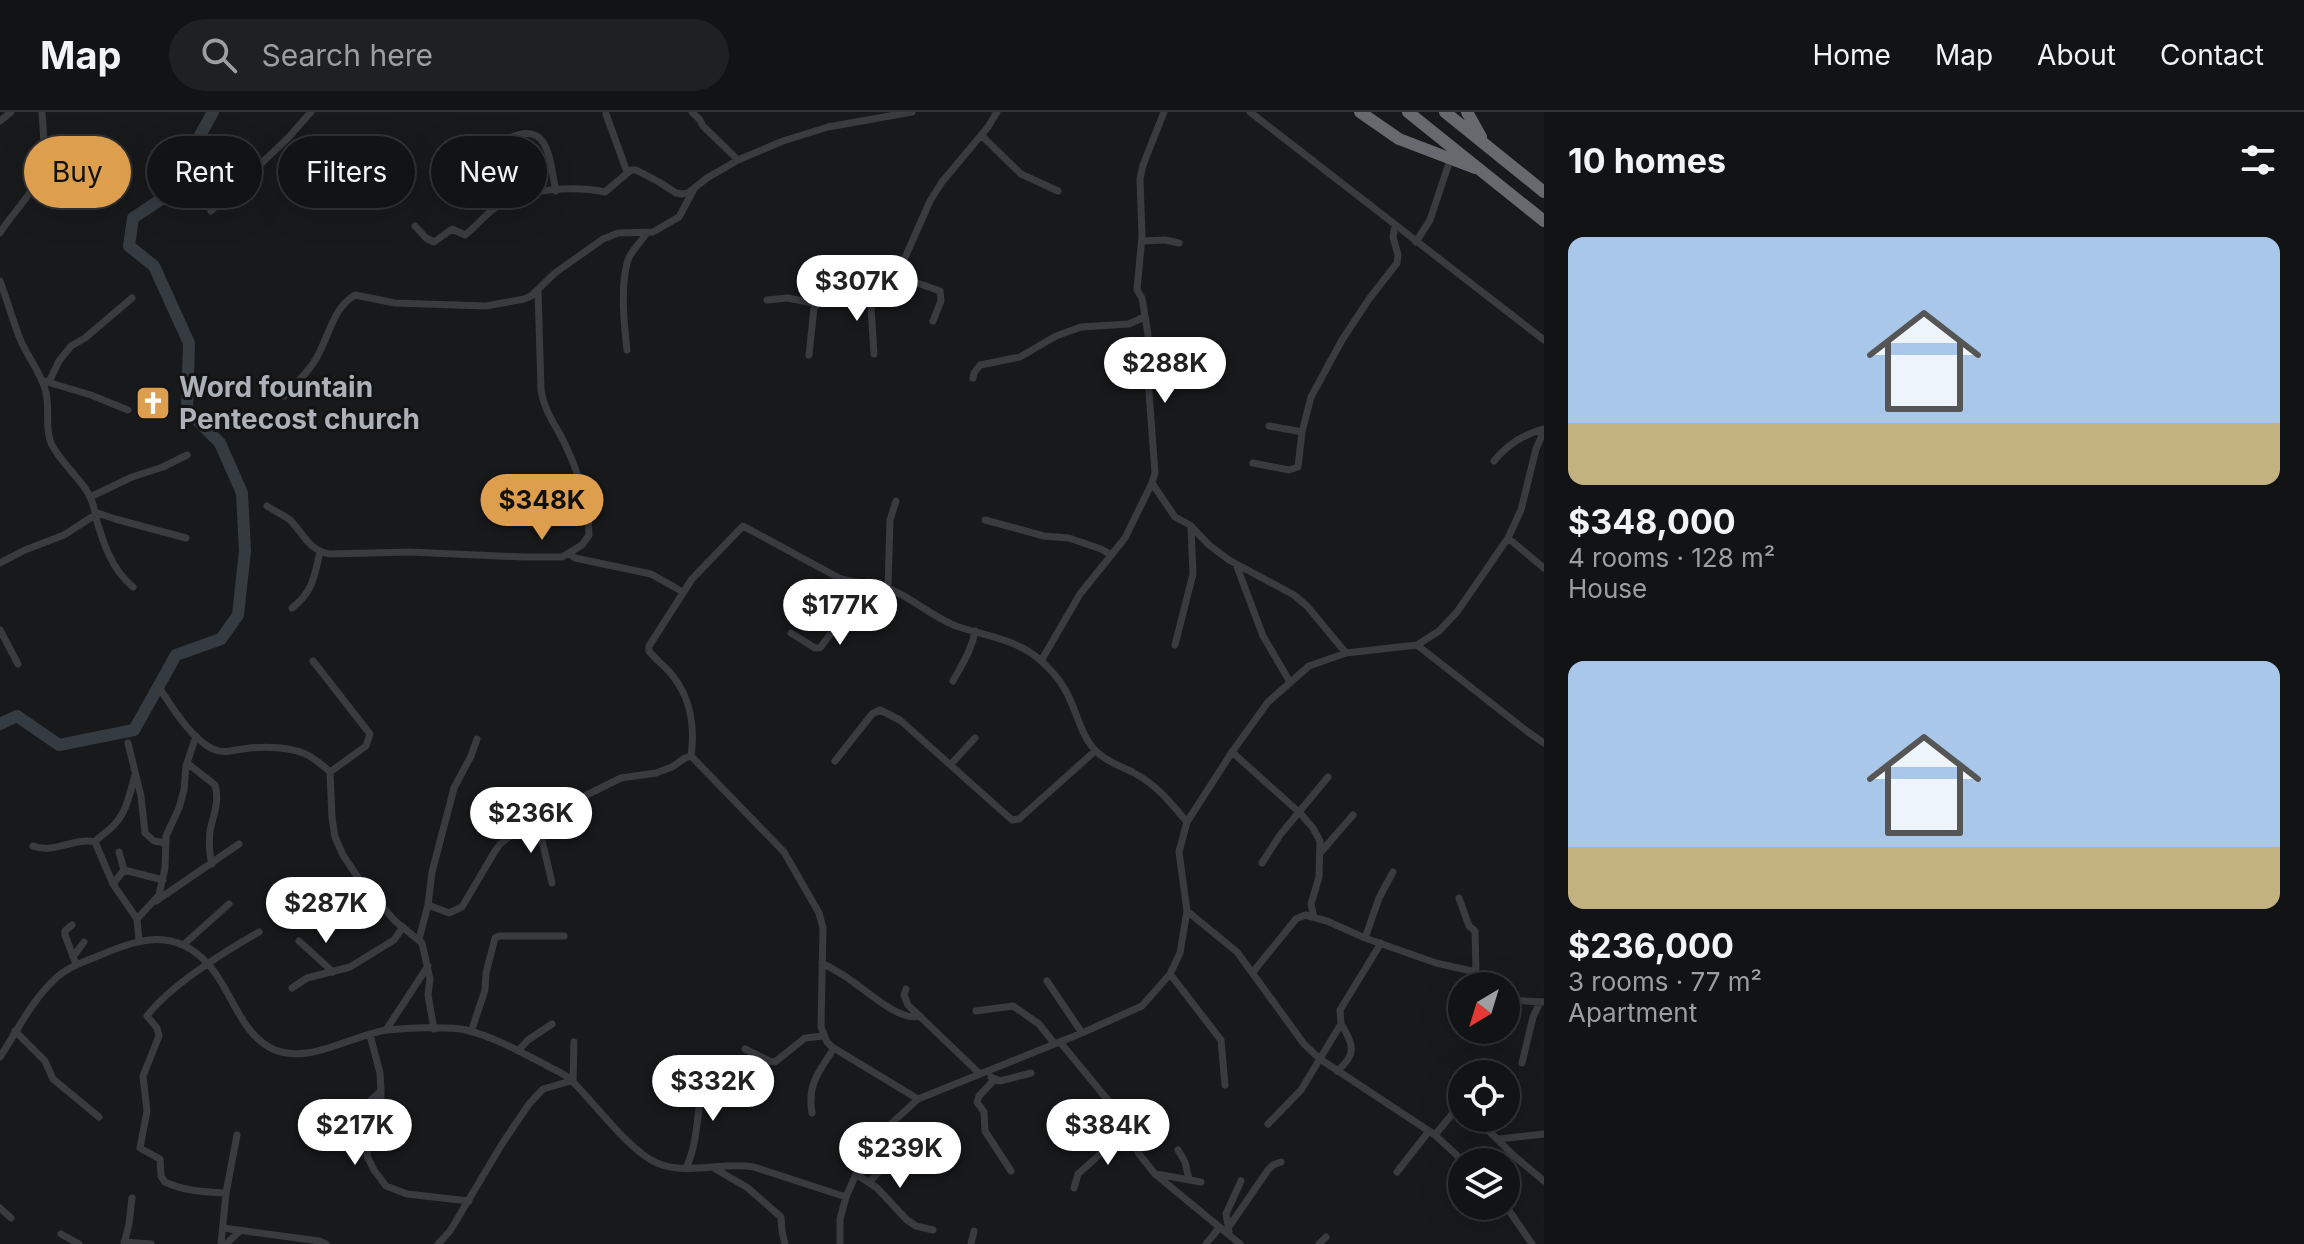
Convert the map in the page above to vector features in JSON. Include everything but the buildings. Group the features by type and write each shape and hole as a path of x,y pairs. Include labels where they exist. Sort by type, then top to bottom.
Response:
{"highway":[{"path":"1360,112 1399,139 1481,170"},
{"path":"1408,112 1544,221"},
{"path":"1445,112 1544,192"},
{"path":"1467,112 1485,144"}],"street":[{"path":"0,121 11,112"},
{"path":"0,233 33,186 41,168 44,154 42,112"},
{"path":"211,211 311,112"},
{"path":"692,112 738,160"},
{"path":"284,396 316,359 340,310 355,295 395,303 486,306 524,299 603,239 618,233 646,234 679,217 694,189 738,160 814,131 912,112"},
{"path":"809,355 817,304 834,296 870,291 895,275 930,201 997,112"},
{"path":"1041,661 1080,594 1129,531 1155,473 1147,365 1148,334 1142,298 1137,290 1142,241 1140,179 1164,112"},
{"path":"1250,112 1544,340"},
{"path":"606,114 627,172"},
{"path":"513,136 532,132 538,136"},
{"path":"981,135 1021,174 1058,191"},
{"path":"547,151 556,191"},
{"path":"1416,242 1430,220 1450,160"},
{"path":"415,226 434,242 452,229 465,235 506,201 533,193 587,188 609,191 627,172 636,170 679,194 694,189"},
{"path":"1253,463 1289,470 1298,467 1302,432 1311,397 1342,340 1397,263 1393,237 1395,225"},
{"path":"627,350 625,275 629,257 646,234"},
{"path":"1142,241 1179,243"},
{"path":"895,275 940,291 941,301 933,321"},
{"path":"0,281 20,337 46,381 47,430 53,446 90,497 115,568 122,579 133,587"},
{"path":"267,506 289,519 320,552 562,557 582,545 589,535 589,518 581,482 543,402 538,290"},
{"path":"870,291 874,354"},
{"path":"46,381 71,346 132,298"},
{"path":"767,300 788,298 817,304"},
{"path":"973,378 980,365 1020,357 1056,336 1081,327 1129,324 1144,317"},
{"path":"46,381 128,410"},
{"path":"1269,426 1302,432"},
{"path":"1494,461 1506,446 1544,430"},
{"path":"840,1244 840,1219 856,1174 892,1123 918,1099 1142,1006 1170,974 1180,953 1187,911 1179,852 1187,822 1232,752 1268,702 1309,666 1346,653 1417,645 1439,631 1457,612 1508,538 1521,510 1536,449 1544,430"},
{"path":"90,497 187,455"},
{"path":"1152,483 1175,517 1190,525 1209,545 1236,564 1294,595 1346,653"},
{"path":"888,588 890,520 896,501"},
{"path":"1,560 64,535 95,514 186,538"},
{"path":"985,520 1044,536 1069,538 1111,555"},
{"path":"1175,645 1194,565 1190,525"},
{"path":"918,1099 834,1048 823,1036 822,919 784,852 691,756 693,725 685,696 674,677 649,651 649,646 692,579 743,526 839,578 888,588 943,620 1013,644 1041,661 1064,687 1086,738 1095,751 1164,793 1187,822"},
{"path":"1508,538 1544,568"},
{"path":"292,608 308,593 314,581 320,552"},
{"path":"570,554 575,558 651,574 683,592"},
{"path":"1236,564 1263,636 1290,682"},
{"path":"791,633 820,648 869,582"},
{"path":"0,630 18,664"},
{"path":"953,681 972,648 975,631"},
{"path":"1417,645 1544,743"},
{"path":"313,661 370,734 366,746 330,772"},
{"path":"160,689 171,708 207,746 224,752 262,748 297,751 309,755 330,772 332,818 335,837 343,855 361,882 403,927 419,939 424,948 434,1029"},
{"path":"835,761 872,714 880,710 900,720 1012,820 1019,819 1095,751"},
{"path":"156,901 163,880 168,828 182,799 187,763 196,736"},
{"path":"951,764 975,738"},
{"path":"419,939 432,872 454,788 477,739"},
{"path":"128,743 141,796 145,833 154,841 166,843"},
{"path":"1232,752 1300,813 1320,841 1319,877 1311,904 1314,917"},
{"path":"428,905 449,913 458,911 500,844 522,827 621,778 656,773 691,756"},
{"path":"187,763 217,790 217,807 210,836 212,864"},
{"path":"95,842 123,813 135,775"},
{"path":"1262,863 1280,835 1328,777"},
{"path":"1321,852 1353,815"},
{"path":"537,819 552,883"},
{"path":"33,846 50,849 87,840 95,842"},
{"path":"95,842 113,884 137,919 139,940"},
{"path":"137,919 156,901 239,844"},
{"path":"119,852 124,870"},
{"path":"124,870 163,880"},
{"path":"113,884 124,870"},
{"path":"1365,938 1379,898 1393,872"},
{"path":"1253,972 1296,919 1305,915 1436,963 1476,972 1475,931 1469,926 1459,898"},
{"path":"183,945 229,904"},
{"path":"1187,911 1237,952 1304,1044 1320,1059 1432,1133 1449,1148"},
{"path":"72,925 65,935 74,960"},
{"path":"292,988 307,978 350,967 394,940 403,927"},
{"path":"226,1193 192,1191 165,1182 161,1176 160,1159 142,1150 139,1145 147,1111 143,1076 159,1036 157,1028 147,1016 168,995 229,948 259,932"},
{"path":"471,1032 485,990 495,938 564,936"},
{"path":"74,960 139,940 167,940 183,945 208,964 228,991 248,1028 264,1044 277,1051 294,1054 316,1051 386,1030 462,1029 487,1036 567,1077 644,1155 657,1163 673,1168 738,1164 846,1197"},
{"path":"299,941 333,972"},
{"path":"1,1054 30,1007 74,960 84,942"},
{"path":"1337,1071 1353,1049 1352,1040 1341,1024 1340,1010 1381,943"},
{"path":"822,963 881,1002 909,1017 920,1016"},
{"path":"386,1030 428,966"},
{"path":"1170,974 1221,1040 1225,1085"},
{"path":"1047,981 1082,1033"},
{"path":"906,989 905,1001 994,1080 1031,1073"},
{"path":"406,1001 428,995"},
{"path":"1520,1001 1542,1002 1533,1017 1522,1063"},
{"path":"976,1011 1013,1006 1039,1024 1111,1104 1139,1154 1155,1174 1240,1244"},
{"path":"518,1051 552,1024"},
{"path":"1268,1124 1301,1090 1341,1024"},
{"path":"15,1031 45,1061 53,1079 99,1117"},
{"path":"370,1035 380,1073 381,1091 381,1103 367,1156 374,1170 386,1186 407,1194 469,1201"},
{"path":"745,1049 775,1062 805,1038 823,1036"},
{"path":"572,1082 574,1042"},
{"path":"812,1113 810,1090 834,1048"},
{"path":"686,1168 694,1150 704,1076 711,1063"},
{"path":"994,1080 977,1102 984,1112 985,1131 1011,1171"},
{"path":"443,1242 529,1104 543,1089 572,1082"},
{"path":"337,1130 381,1091"},
{"path":"1397,1172 1448,1118"},
{"path":"1491,1132 1544,1181"},
{"path":"1499,1139 1544,1134"},
{"path":"223,1244 226,1193 237,1135"},
{"path":"869,1182 880,1171 887,1153 881,1137"},
{"path":"1074,1188 1078,1174 1108,1147 1129,1137"},
{"path":"1178,1150 1189,1179"},
{"path":"1206,1244 1226,1231 1268,1170 1281,1162"},
{"path":"710,1166 748,1188 781,1217 785,1244"},
{"path":"856,1174 869,1182 907,1220 933,1230"},
{"path":"1155,1174 1201,1182"},
{"path":"1226,1231 1226,1214 1241,1181"},
{"path":"132,1198 124,1243 151,1244"},
{"path":"0,1208 11,1218"},
{"path":"1516,1220 1532,1244"},
{"path":"223,1228 326,1244"},
{"path":"223,1244 240,1231"},
{"path":"971,1244 974,1231"},
{"path":"61,1234 79,1244"},
{"path":"1319,1244 1326,1237"}],"waterway":[{"path":"0,724 17,716 59,745 134,730 176,655 221,639 238,615 245,551 242,493 220,443 187,410 189,343 154,266 129,246 133,218 166,196 213,112"}],"place":[{"name":"Word fountain Pentecost church","path":"153,403"}]}
